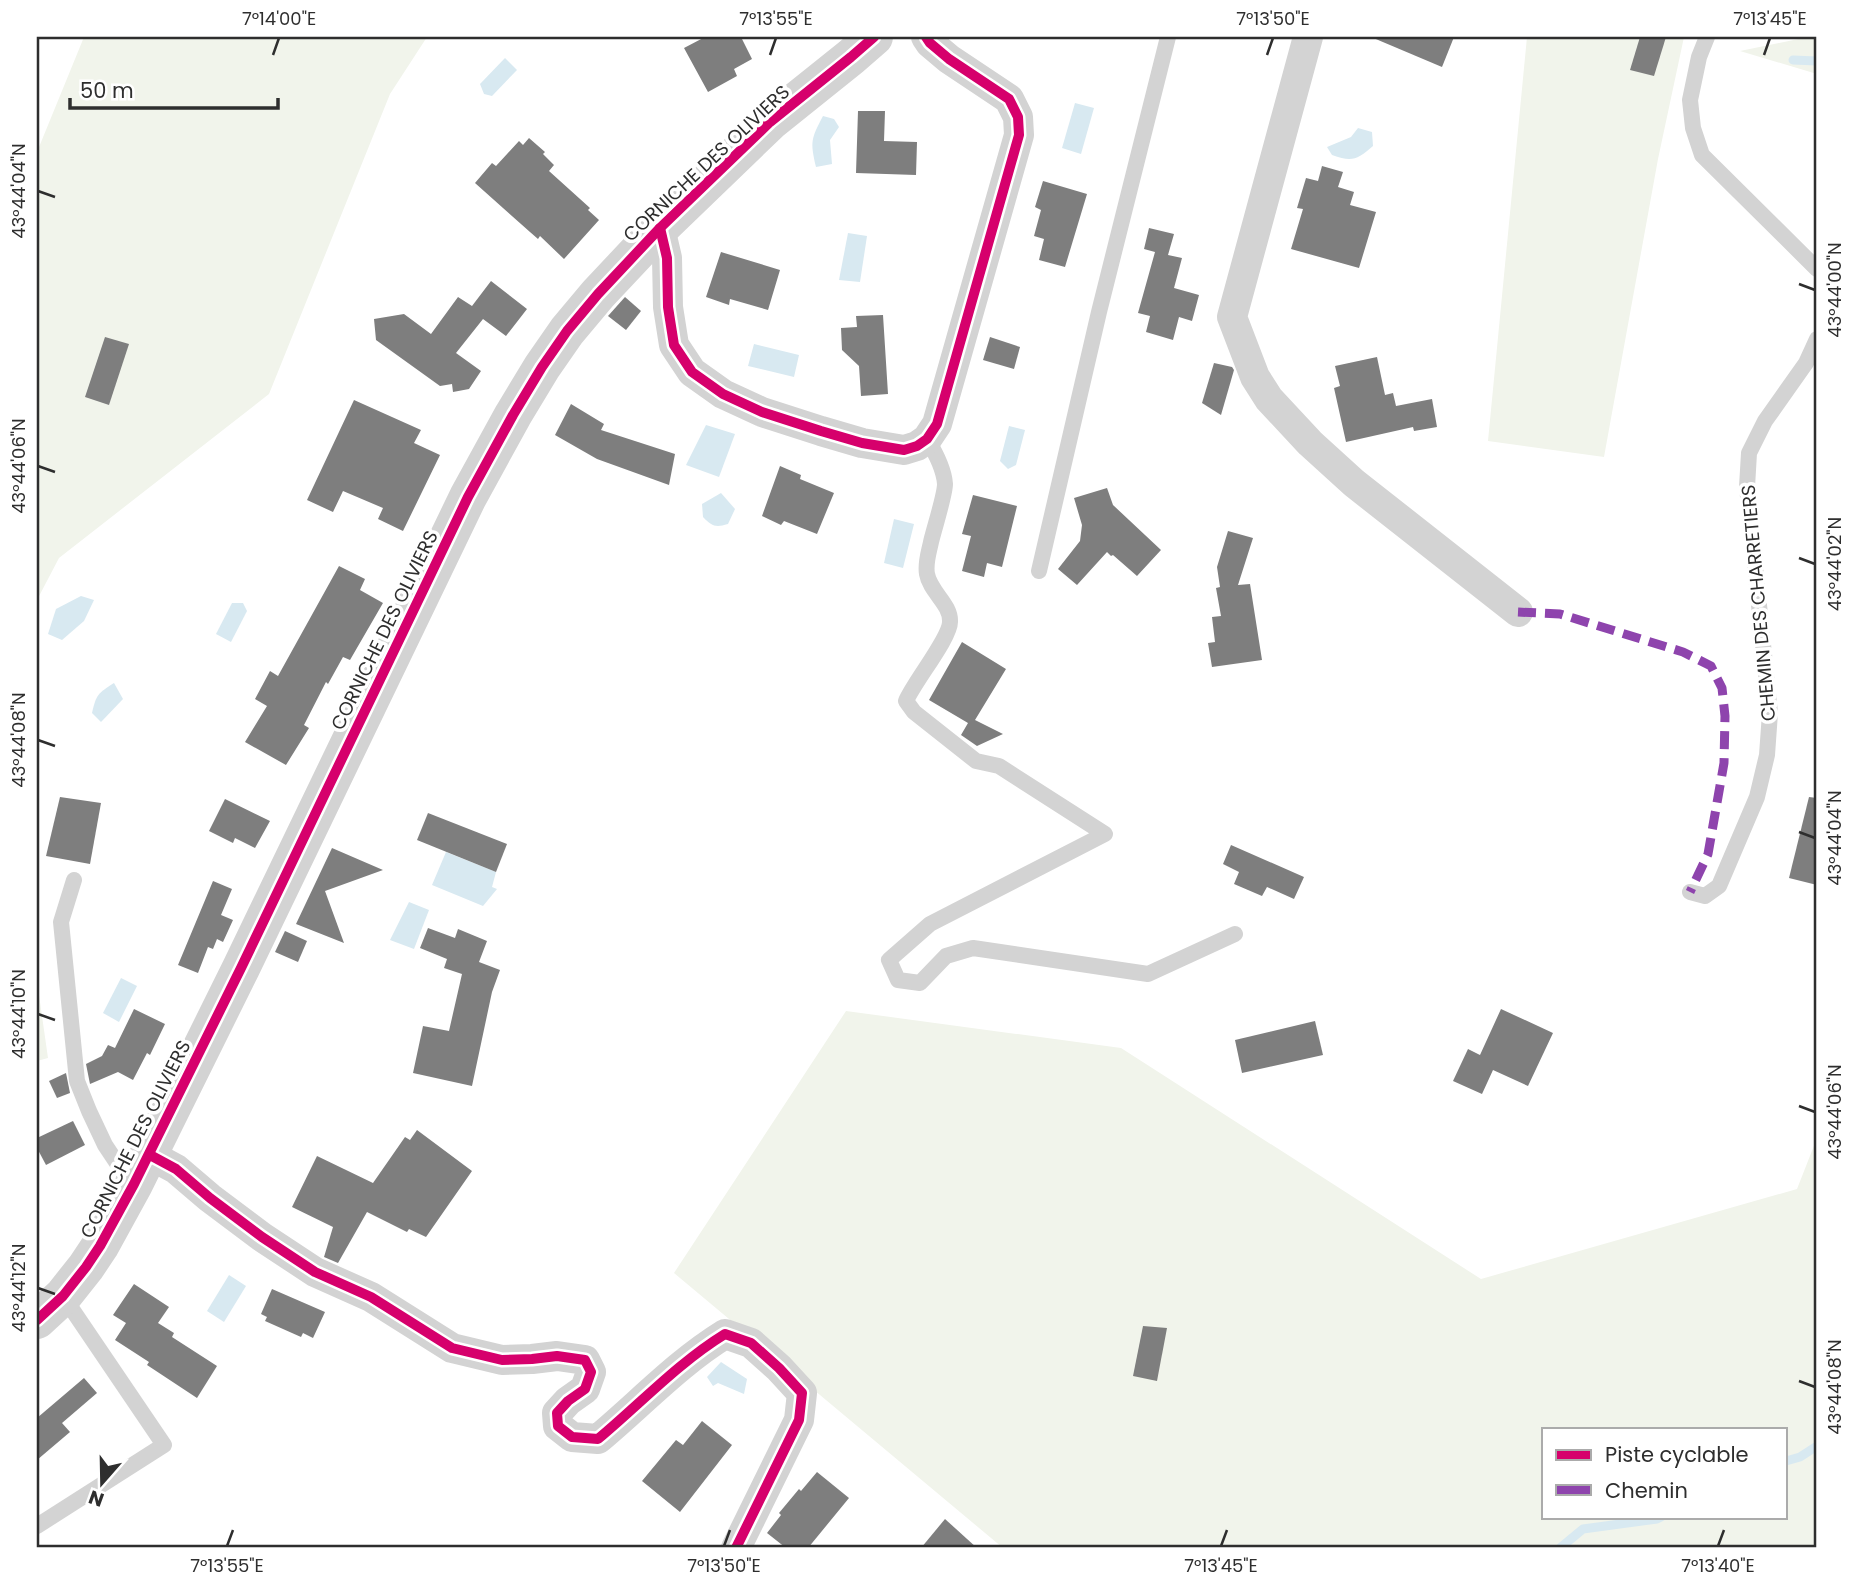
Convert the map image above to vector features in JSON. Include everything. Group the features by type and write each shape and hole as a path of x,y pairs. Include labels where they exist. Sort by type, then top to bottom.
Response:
{"street":[{"name":"CORNICHE DES OLIVIERS","path":"50,1308 100,1246 142,1169 242,968 468,497 542,367 598,294 660,228 770,122 874,37"},
{"path":"660,228 667,258 668,307 674,345 692,372 723,394 762,412 862,443 904,450 928,439 937,424 1019,135 1018,117 1009,99 949,59 926,37"},
{"path":"1308,37 1232,317 1255,377 1269,399 1310,443 1354,483 1518,612"},
{"path":"142,1169 176,1169 262,1237 315,1272 371,1297 452,1348 502,1360 557,1356 585,1360 591,1372 585,1389 557,1413 558,1426 572,1437 597,1439 686,1360 725,1334 751,1343 802,1392 799,1420 736,1548"}],"lane":[{"path":"1039,571 1098,312 1168,37"},
{"path":"1707,37 1699,57 1690,100 1693,128 1702,155 1817,269"},
{"name":"CHEMIN DES CHARRETIERS","path":"1690,892 1705,896 1719,886 1757,797 1764,766 1770,713 1747,487 1749,453 1765,421 1806,363 1817,339"},
{"path":"928,439 937,455 945,485 927,558 927,574 933,591 947,608 950,621 947,634 906,701 914,712 976,761 999,766 1105,834 930,924 889,960 898,980 920,983 946,956 974,948 1148,974 1235,934"},
{"path":"75,880 61,922 77,1081 106,1145 123,1172 142,1169"},
{"path":"37,1526 164,1445 50,1308"}],"shaded area":[{"path":"84,37 427,37 390,94 269,394 59,558 37,600 37,152"},
{"path":"1527,37 1684,37 1658,159 1604,457 1488,441"},
{"path":"1817,37 1817,74 1740,51"},
{"path":"505,58 517,70 492,96 484,94 480,84"},
{"path":"1075,103 1094,108 1081,154 1062,148"},
{"path":"823,116 834,119 839,127 830,140 832,164 816,167 813,140"},
{"path":"1358,128 1372,132 1373,146 1354,158 1345,159 1332,155 1327,147 1351,137"},
{"path":"848,233 867,236 860,282 839,280"},
{"path":"754,344 799,355 794,377 748,366"},
{"path":"706,425 735,434 719,477 686,465"},
{"path":"1009,426 1025,430 1016,465 1008,469 1000,461"},
{"path":"721,493 735,509 728,524 717,526 703,517 702,504"},
{"path":"894,519 914,524 903,568 884,563"},
{"path":"81,596 94,600 84,621 62,640 48,634 56,609"},
{"path":"232,603 243,603 247,611 231,642 216,634"},
{"path":"114,683 123,699 101,722 92,713 95,702 101,692"},
{"path":"446,852 496,872 492,887 497,889 483,906 432,885"},
{"path":"409,902 429,910 414,949 390,940"},
{"path":"121,978 137,986 119,1022 103,1013"},
{"path":"37,981 48,1058 37,1061"},
{"path":"846,1011 1121,1048 1481,1279 1797,1189 1817,1138 1817,1548 1003,1548 674,1273"},
{"path":"229,1275 246,1286 224,1322 207,1311"},
{"path":"721,1362 747,1379 744,1394 718,1383 713,1386 707,1377"}],"building":[{"path":"705,37 741,37 752,59 734,69 737,76 708,92 684,48"},
{"path":"1371,37 1454,37 1442,67"},
{"path":"1640,37 1666,37 1654,76 1630,70"},
{"path":"858,111 885,111 884,141 917,142 916,175 856,173"},
{"path":"529,138 545,152 543,154 554,165 549,171 590,208 588,210 599,220 564,259 475,183 492,163 496,166 519,141 523,145"},
{"path":"1322,166 1343,172 1338,187 1354,192 1350,205 1376,212 1359,268 1291,249 1303,209 1297,208 1306,178 1318,181"},
{"path":"1043,181 1087,194 1065,267 1039,260 1044,239 1034,236 1041,210 1035,207"},
{"path":"1149,228 1174,234 1168,255 1182,258 1174,288 1199,295 1192,321 1179,317 1173,340 1146,332 1150,316 1138,313 1155,252 1144,249"},
{"path":"721,252 780,270 768,310 730,299 729,305 706,297"},
{"path":"491,281 527,309 506,336 483,319 456,353 481,371 469,389 453,392 452,384 440,386 376,340 374,319 404,314 431,334 458,297 472,306"},
{"path":"625,297 641,311 626,330 608,316"},
{"path":"883,315 888,394 861,396 859,366 842,350 841,328 857,327 856,316"},
{"path":"105,337 129,344 109,405 85,397"},
{"path":"990,337 1020,347 1014,369 983,360"},
{"path":"1377,357 1385,395 1393,393 1396,406 1432,399 1437,427 1414,431 1413,427 1346,442 1334,388 1340,386 1335,366"},
{"path":"1214,363 1232,367 1234,370 1221,415 1202,403"},
{"path":"354,400 421,430 414,443 440,455 403,531 378,519 383,508 343,491 333,512 307,500"},
{"path":"571,404 604,424 601,430 675,454 669,485 597,459 555,435"},
{"path":"780,466 801,475 800,479 834,493 817,534 784,521 781,525 762,516"},
{"path":"1107,488 1113,505 1161,550 1137,576 1107,552 1077,585 1058,569 1080,541 1082,525 1074,498"},
{"path":"973,495 1017,506 1002,567 987,563 984,577 962,571 971,536 962,534"},
{"path":"1228,531 1253,538 1238,585 1250,584 1262,660 1212,667 1208,643 1215,642 1212,617 1221,616 1216,588 1220,587 1217,567"},
{"path":"339,566 365,579 360,590 383,603 350,660 343,657 328,684 326,682 304,725 309,728 286,765 245,742 267,706 255,699 270,671 278,676"},
{"path":"962,642 1006,669 975,720 1003,734 977,746 961,735 968,723 929,700"},
{"path":"60,797 101,803 90,864 46,856"},
{"path":"1809,797 1817,798 1817,885 1789,878"},
{"path":"225,799 270,821 255,848 235,838 233,843 209,831"},
{"path":"428,813 507,844 496,872 417,840"},
{"path":"1231,845 1304,877 1294,899 1267,887 1262,896 1234,884 1239,872 1223,864"},
{"path":"332,848 383,870 325,891 344,943 296,924"},
{"path":"213,881 232,889 221,915 233,920 223,942 217,939 213,949 208,947 198,973 178,965"},
{"path":"428,928 455,938 458,929 487,941 479,962 500,970 492,992 472,1086 413,1073 423,1026 449,1031 462,974 444,968 447,959 420,948"},
{"path":"285,931 307,941 298,962 275,952"},
{"path":"134,1009 165,1024 150,1055 147,1053 133,1080 118,1072 90,1084 86,1064 102,1056 108,1045 115,1048"},
{"path":"1501,1009 1553,1033 1528,1086 1493,1070 1482,1094 1453,1081 1468,1049 1480,1055"},
{"path":"1315,1021 1323,1055 1242,1073 1235,1040"},
{"path":"66,1073 70,1093 57,1098 49,1081"},
{"path":"73,1121 85,1145 46,1165 37,1148 37,1138"},
{"path":"417,1130 472,1171 426,1237 409,1229 407,1232 367,1212 338,1263 324,1257 333,1227 292,1207 317,1156 373,1183 405,1137 410,1140"},
{"path":"134,1284 169,1307 158,1323 174,1333 172,1337 217,1366 197,1398 115,1340 126,1323 113,1315"},
{"path":"272,1289 325,1312 313,1338 303,1333 301,1337 265,1321 267,1317 261,1314"},
{"path":"1143,1326 1167,1328 1157,1381 1133,1376"},
{"path":"84,1378 97,1393 62,1423 70,1432 37,1460 37,1418"},
{"path":"702,1421 732,1445 680,1512 642,1481 676,1440 683,1445"},
{"path":"817,1472 849,1498 808,1548 786,1548 767,1533 781,1515 779,1513"},
{"path":"945,1519 977,1548 921,1548"}],"waterway":[{"path":"1793,60 1817,61"},
{"path":"1787,1461 1800,1457 1817,1446"},
{"path":"1560,1548 1583,1529 1659,1518"}],"marked path":[{"path":"1518,612 1560,614 1683,652 1711,666 1722,688 1725,716 1724,763 1708,854 1690,892"}],"cycle path":[{"path":"37,1320 63,1296 86,1267 134,1184 468,497 542,367 598,294 660,228 770,122 874,37"},
{"path":"660,228 667,258 668,307 674,345 692,372 723,394 762,412 862,443 904,450 927,439 937,424 1019,135 1018,117 1009,99 949,59 926,37"},
{"path":"150,1155 176,1169 262,1237 315,1272 371,1297 452,1348 502,1360 557,1356 585,1360 591,1372 585,1389 557,1413 558,1426 572,1437 598,1439 675,1371 725,1334 751,1343 802,1393 799,1420 736,1548"}]}
